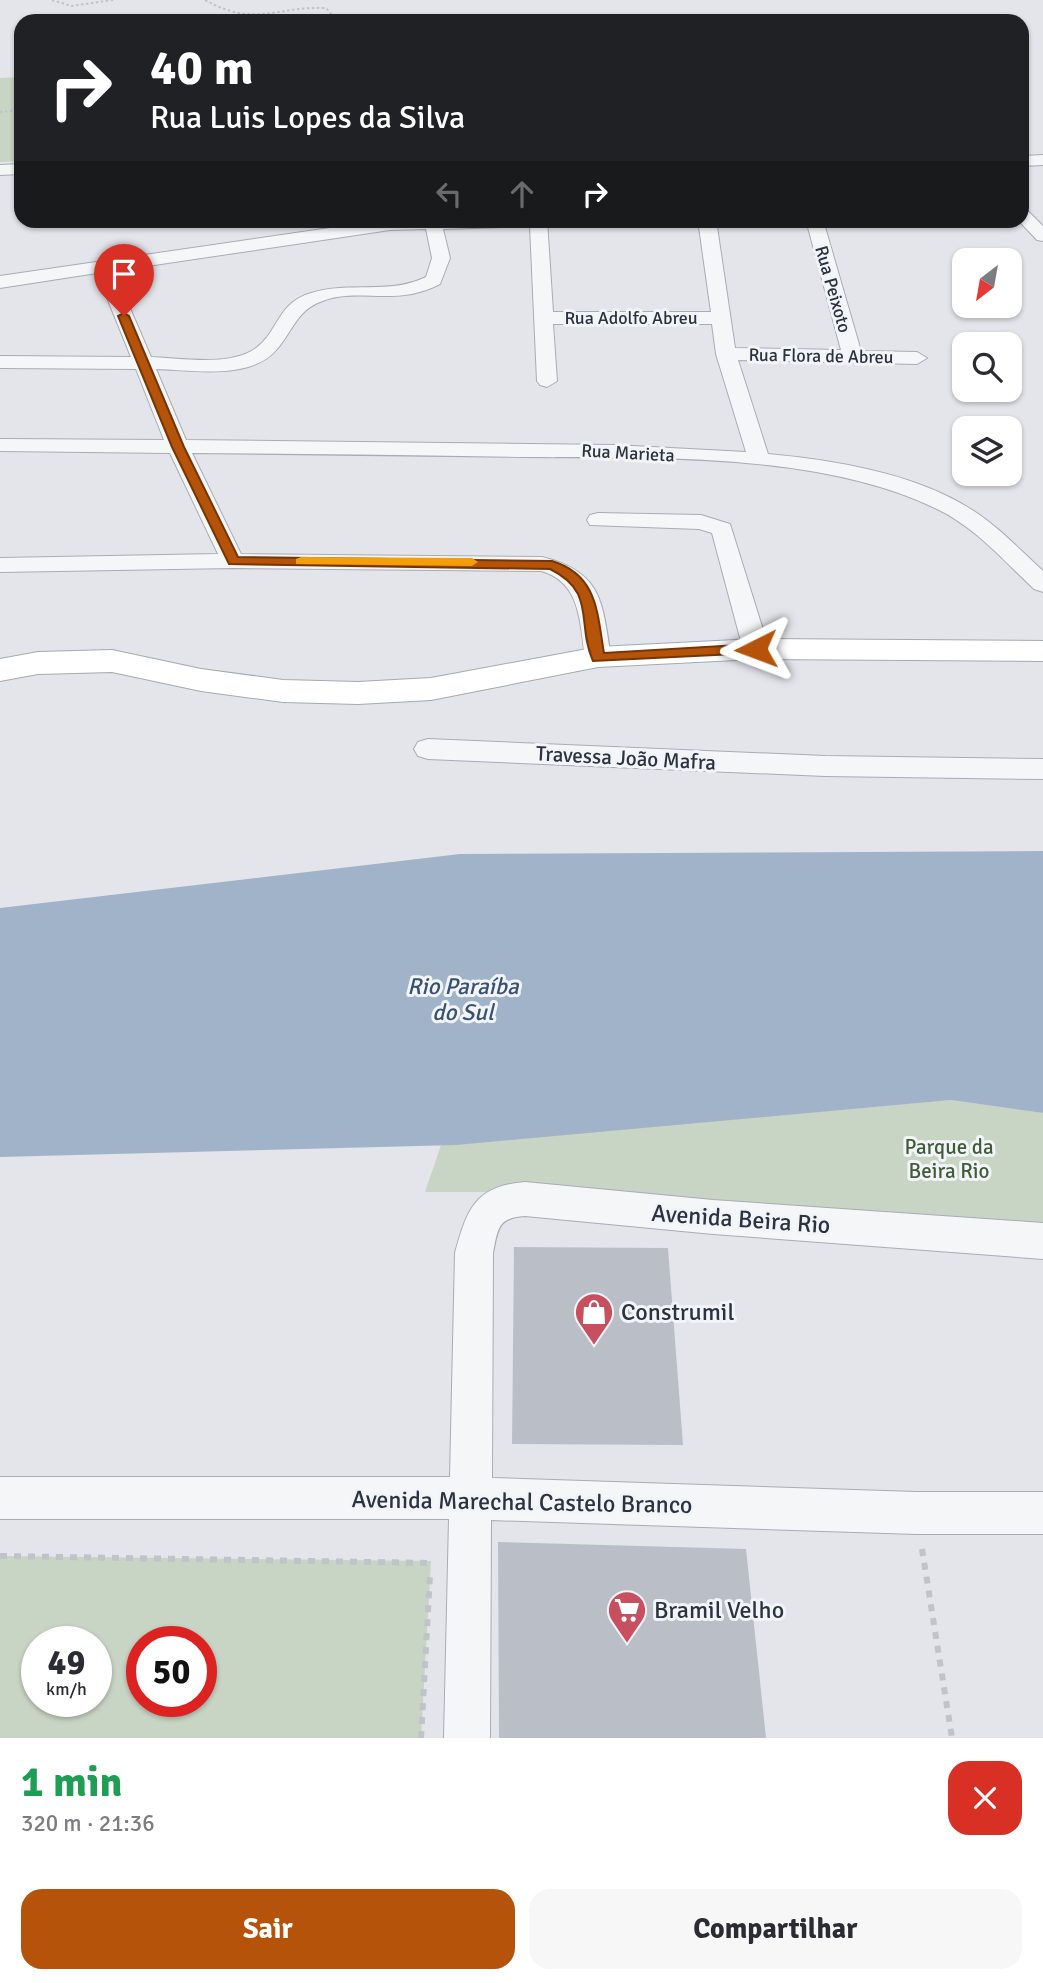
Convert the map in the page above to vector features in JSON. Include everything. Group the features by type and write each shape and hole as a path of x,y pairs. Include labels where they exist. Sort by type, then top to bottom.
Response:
{"main road":[{"path":"0,670 38,663 112,662 201,680 282,691 358,693 431,688 598,657 756,649 1043,650"}],"street":[{"path":"1029,222 1043,236"},
{"path":"0,282 330,232 376,228"},
{"path":"0,362 246,362 261,356 271,347 288,314 310,299 325,293 386,295 422,288 434,280 441,258 434,228"},
{"path":"538,228 547,381"},
{"path":"708,228 726,354 759,459"},
{"name":"Rua Peixoto","path":"816,228 853,358"},
{"path":"104,268 178,447 233,561"},
{"name":"Rua Adolfo Abreu","path":"542,318 721,318"},
{"name":"Rua Flora de Abreu","path":"726,354 917,358"},
{"name":"Rua Marieta","path":"0,445 582,451 759,459 861,476 935,499 995,539 1043,584"},
{"path":"598,520 701,522 722,529 756,649"},
{"path":"0,565 233,561 552,565 570,574 587,593 598,657"},
{"name":"Travessa João Mafra","path":"428,749 825,766 1043,769"},
{"name":"Avenida Beira Rio","path":"468,1499 474,1253 483,1219 500,1201 525,1199 712,1217 1043,1241"},
{"name":"Avenida Marechal Castelo Branco","path":"0,1499 468,1499 916,1513 1043,1513"},
{"path":"467,1738 468,1499"}],"path":[{"path":"52,0 71,6 113,0"},
{"path":"205,0 230,14"},
{"path":"256,14 313,6 326,8 334,14"},
{"path":"916,1513 952,1738"},
{"path":"0,1556 431,1561 421,1738"}],"green space":[{"path":"14,77 14,161 0,162 0,78"},
{"name":"Parque da Beira Rio","path":"951,1100 1043,1113 1043,1224 499,1192 425,1192 441,1145"},
{"path":"0,1556 431,1561 421,1738 0,1738"}],"water":[{"name":"Rio Paraíba do Sul","path":"1043,851 1043,1113 951,1100 456,1145 0,1157 0,908 460,854"}],"building":[{"name":"Construmil","path":"514,1247 668,1248 683,1445 512,1444"},
{"name":"Bramil Velho","path":"498,1542 746,1549 766,1738 499,1738"}],"slow traffic":[{"path":"301,561 472,562"}],"place":[{"name":"Construmil","path":"594,1346"},
{"name":"Bramil Velho","path":"627,1644"}],"route":[{"path":"124,316 178,447 233,561 552,565 579,581 587,593 598,657 756,649"}]}
